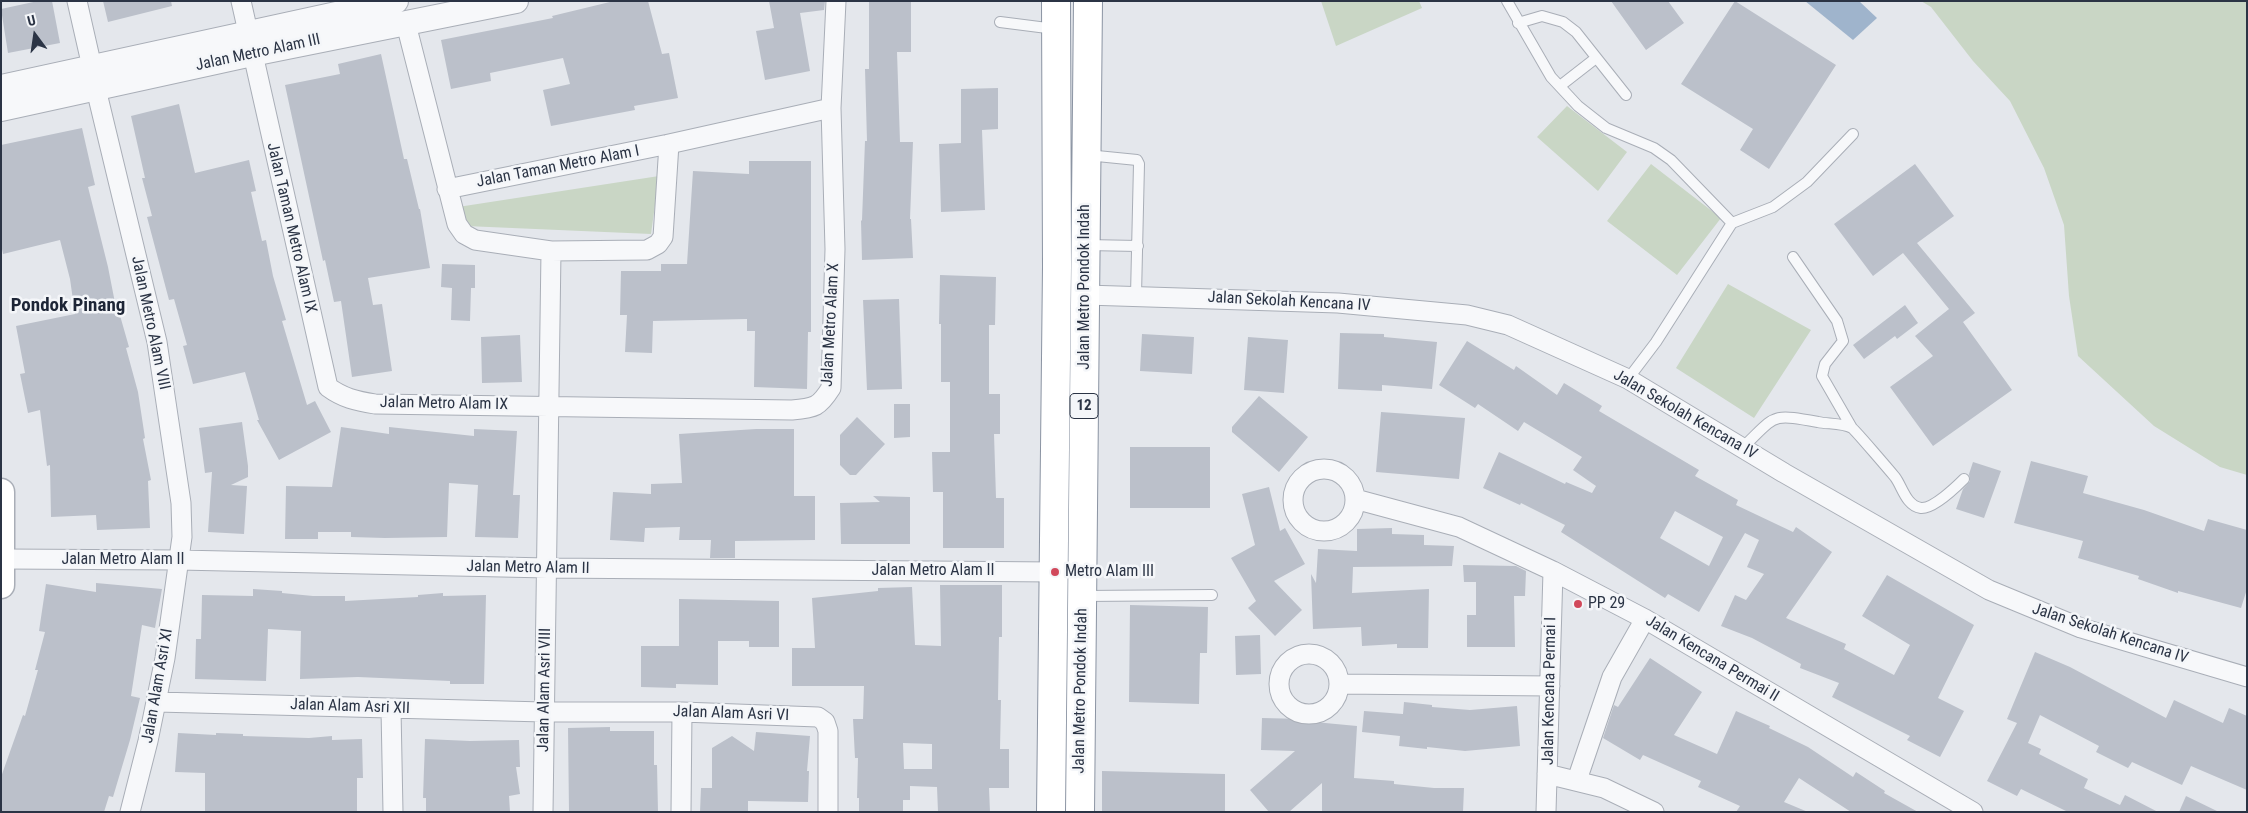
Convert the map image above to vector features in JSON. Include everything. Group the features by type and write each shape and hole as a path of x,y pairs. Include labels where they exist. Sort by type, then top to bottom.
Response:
{"highway":[{"name":"Jalan Metro Pondok Indah","path":"1051,812 1057,276 1056,1"},
{"name":"Jalan Metro Pondok Indah","path":"1080,812 1088,1"}],"main road":[{"path":"1,492 1,585"}],"street":[{"name":"Jalan Metro Alam VIII","path":"77,1 157,342 181,504 182,537 179,560"},
{"name":"Jalan Taman Metro Alam IX","path":"241,1 323,373 328,387 340,396"},
{"name":"Jalan Metro Alam III","path":"1,109 94,78 250,43 396,1"},
{"name":"Jalan Metro Alam III","path":"250,43 406,24 516,1"},
{"name":"Jalan Metro Alam X","path":"549,406 792,410 811,409 822,403 831,388 835,249 832,108 836,1"},
{"path":"406,24 457,224 464,234 475,240 551,251 647,250 658,244 663,237 669,144"},
{"name":"Jalan Metro Alam III","path":"1,87 94,78"},
{"name":"Jalan Taman Metro Alam I","path":"447,189 669,144 832,108"},
{"path":"548,568 551,251"},
{"name":"Jalan Sekolah Kencana IV","path":"1086,295 1136,295 1338,303 1467,315 1508,325 1628,378 1742,448 1989,590 2081,628 2247,677"},
{"name":"Jalan Metro Alam IX","path":"340,396 375,404 549,406"},
{"name":"Jalan Kencana Permai II","path":"1356,500 1459,527 1553,571 1645,619 1973,812"},
{"name":"Jalan Metro Alam II","path":"2,559 179,560 548,568 1054,572"},
{"name":"Jalan Alam Asri XI","path":"130,812 157,702 179,560"},
{"name":"Jalan Alam Asri VIII","path":"543,812 548,568"},
{"name":"Jalan Kencana Permai I","path":"1546,812 1553,571"},
{"path":"1577,780 1612,677 1645,619"},
{"path":"1339,684 1550,686"},
{"name":"Jalan Alam Asri XII","path":"157,702 544,712"},
{"path":"391,709 393,812"},
{"name":"Jalan Alam Asri VI","path":"544,712 682,712 818,717 825,722 828,731 828,812"},
{"path":"680,812 682,712"},
{"path":"1547,774 1604,788 1654,812"}],"lane":[{"path":"1507,1 1518,23 1552,77 1578,106 1606,128 1654,148 1670,160 1732,223"},
{"path":"1518,23 1542,16 1563,22 1576,32 1626,95"},
{"path":"1000,22 1056,29"},
{"path":"1560,86 1596,58"},
{"path":"1628,378 1656,342 1732,223 1773,207 1807,182 1853,134"},
{"path":"1086,155 1137,160 1140,164 1136,295"},
{"path":"1086,245 1138,246"},
{"path":"1793,257 1837,321 1844,341 1825,364 1822,376 1852,428 1895,477 1910,502 1918,508 1925,508 1940,499 1964,479"},
{"path":"1742,448 1767,422 1776,418 1787,417 1852,428"},
{"path":"1082,596 1212,595"}],"green space":[{"path":"1321,1 1419,1 1422,8 1336,46"},
{"path":"1921,1 2247,1 2247,475 2220,467 2154,426 2078,356 2069,296 2064,225 2044,168 2010,101 1973,61 1931,7"},
{"path":"1567,106 1627,152 1598,191 1537,137"},
{"path":"1651,164 1721,218 1677,275 1607,221"},
{"path":"659,176 651,234 466,226 458,207"},
{"path":"1728,284 1811,330 1754,418 1676,368"}],"water":[{"path":"1805,1 1859,1 1877,18 1853,40"}],"building":[{"path":"38,1 52,1 60,43 8,53 1,9"},
{"path":"103,1 171,1 172,6 108,22"},
{"path":"614,1 648,1 662,54 669,53 678,98 634,106 635,110 551,126 543,90 570,84 563,58 490,73 491,81 451,89 441,40 553,18 552,16"},
{"path":"769,1 825,1 824,10 800,13 810,71 765,80 756,31 774,28"},
{"path":"869,1 911,1 911,52 897,52 900,142 913,142 910,219 913,258 862,260 861,221 865,141 867,141 865,69 869,69"},
{"path":"1611,1 1668,1 1684,23 1646,50"},
{"path":"1735,1 1836,65 1769,169 1740,150 1753,129 1681,84"},
{"path":"381,54 404,159 407,159 420,209 430,268 368,278 373,305 382,304 392,371 352,377 341,301 334,302 325,260 323,261 285,85 340,74 338,64"},
{"path":"998,88 998,129 982,130 985,210 941,212 939,144 961,143 961,89"},
{"path":"179,104 195,173 249,160 256,191 251,192 262,241 266,240 273,276 286,320 282,321 307,405 315,401 331,432 279,460 257,420 259,420 245,372 193,384 183,346 187,345 174,299 169,300 147,217 152,216 142,178 145,178 131,116"},
{"path":"82,128 95,185 88,187 108,267 117,313 119,312 129,347 126,348 138,392 145,438 143,439 151,480 148,481 150,528 97,530 96,515 51,517 50,465 47,466 40,410 28,413 20,374 25,373 16,326 75,314 70,279 60,240 3,254 1,244 1,145"},
{"path":"749,161 811,161 811,332 808,332 807,389 754,387 755,331 747,331 747,319 653,321 652,353 625,352 627,315 620,315 621,271 661,271 661,264 687,264 693,171 749,174"},
{"path":"1915,164 1954,216 1917,243 1975,313 1963,322 2012,390 1933,446 1890,387 1933,356 1915,336 1949,309 1903,253 1873,276 1834,224"},
{"path":"442,264 475,265 475,288 471,288 470,321 451,320 452,288 441,287"},
{"path":"940,275 996,277 995,325 989,325 989,394 1000,394 1000,434 994,434 996,498 1004,498 1004,548 943,548 943,492 933,492 932,452 950,452 950,382 941,382"},
{"path":"899,299 902,389 867,390 863,300"},
{"path":"1905,305 1918,323 1897,339 1895,336 1864,359 1853,345"},
{"path":"1340,333 1384,334 1384,337 1437,342 1432,389 1382,385 1382,391 1338,389"},
{"path":"1142,334 1194,337 1192,374 1140,371"},
{"path":"520,335 522,382 482,383 481,337"},
{"path":"1248,337 1288,340 1284,393 1244,390"},
{"path":"1467,341 1514,370 1516,366 1557,395 1564,383 1602,406 1599,411 1699,470 1695,476 1738,500 1736,505 1793,532 1796,527 1832,552 1786,618 1846,644 1844,649 1894,675 1910,645 1862,616 1887,575 1974,625 1938,698 1964,711 1940,757 1907,740 1910,736 1832,697 1839,683 1800,668 1801,664 1752,638 1721,626 1735,595 1746,600 1764,574 1747,567 1759,540 1745,533 1699,612 1668,594 1665,598 1561,532 1565,525 1521,503 1520,505 1483,488 1499,452 1565,484 1566,482 1592,493 1596,486 1573,470 1582,457 1524,422 1518,431 1478,404 1475,408 1439,385","holes":["1675,511 1723,537 1709,566 1660,538"]},
{"path":"1259,396 1308,437 1279,472 1232,432 1232,427"},
{"path":"894,404 910,404 910,437 894,438"},
{"path":"1381,412 1465,418 1459,479 1376,472"},
{"path":"857,417 885,444 856,475 850,475 840,465 840,435"},
{"path":"242,422 248,477 231,485 247,486 244,534 208,532 212,472 205,473 199,428"},
{"path":"341,427 389,434 389,427 474,436 474,429 517,431 513,495 520,495 518,538 475,537 478,485 449,483 447,537 351,537 351,532 318,532 318,539 285,539 286,486 332,487"},
{"path":"756,429 794,429 794,496 815,496 815,540 735,541 735,558 710,558 711,540 679,540 680,527 645,528 644,542 610,540 613,492 651,494 651,484 682,483 679,434"},
{"path":"1130,447 1210,447 1210,508 1130,508"},
{"path":"2031,461 2088,476 2083,493 2144,510 2204,531 2208,519 2247,530 2247,589 2241,608 2178,591 2178,593 2138,579 2139,576 2078,558 2083,541 2014,523"},
{"path":"1973,462 2001,471 1984,518 1956,509 1963,489 1970,481 1969,474"},
{"path":"1269,487 1280,531 1285,528 1305,564 1274,581 1302,610 1275,636 1248,608 1256,601 1231,558 1255,545 1242,494"},
{"path":"873,496 910,497 910,544 841,544 840,503 880,502"},
{"path":"1392,528 1392,534 1424,535 1424,545 1454,546 1452,566 1353,567 1352,593 1429,589 1428,648 1397,648 1397,644 1362,646 1361,627 1313,629 1311,574 1316,583 1318,549 1357,551 1357,529"},
{"path":"1463,565 1516,566 1526,571 1525,596 1514,596 1515,647 1467,647 1467,615 1476,615 1476,582 1464,582"},
{"path":"96,583 162,589 155,628 142,625 131,696 140,698 113,797 109,796 104,812 1,812 1,777 23,715 25,716 38,670 35,670 45,632 39,631 46,584 96,592"},
{"path":"940,585 1002,585 1002,637 999,637 998,700 1001,700 1000,749 1009,749 1009,788 989,788 990,812 938,812 937,787 910,786 910,800 903,800 903,812 859,812 859,798 857,798 858,758 855,758 853,719 863,719 864,686 792,686 792,648 815,648 812,598 878,591 878,588 912,587 915,645 941,646","holes":["903,743 932,744 932,769 904,769"]},
{"path":"253,589 313,596 345,596 345,601 418,597 418,595 443,593 443,596 486,595 484,684 450,684 450,681 358,677 300,679 301,631 268,629 266,681 195,679 196,639 201,639 202,595 253,596"},
{"path":"679,599 779,601 779,647 749,647 749,641 718,641 718,685 676,684 676,688 641,687 641,646 679,646"},
{"path":"1130,605 1208,607 1207,653 1200,653 1199,704 1129,702"},
{"path":"1260,635 1261,674 1236,675 1235,636"},
{"path":"2035,652 2070,667 2166,718 2174,700 2223,723 2229,708 2247,716 2247,790 2191,766 2182,785 2132,762 2128,768 2096,752 2099,746 2040,715 2028,743 2041,749 2039,754 2088,779 2084,788 2120,805 2125,795 2158,812 2068,812 2021,789 2017,796 1987,781 2017,723 2007,719"},
{"path":"1650,658 1702,692 1674,735 1717,754 1736,711 1770,726 1769,728 1808,747 1853,777 1856,772 1885,791 1884,793 1918,812 1851,812 1799,778 1784,802 1808,812 1736,812 1740,806 1698,787 1701,781 1643,755 1640,760 1603,738 1614,705 1618,707"},
{"path":"1404,702 1432,705 1432,707 1470,710 1517,706 1520,746 1465,751 1427,747 1427,749 1399,746 1400,736 1362,732 1364,711 1403,714"},
{"path":"1262,718 1304,719 1304,721 1357,726 1354,778 1394,781 1394,784 1434,788 1464,788 1463,812 1322,812 1322,783 1289,812 1269,812 1250,790 1295,751 1261,750"},
{"path":"610,727 610,731 654,731 654,765 657,765 658,812 569,812 568,728"},
{"path":"756,732 810,736 807,771 809,771 808,802 748,801 748,812 700,812 701,788 712,788 712,748 732,736 754,751"},
{"path":"178,733 309,738 332,736 332,740 362,739 363,778 357,778 357,812 205,812 205,773 175,772"},
{"path":"425,739 470,741 519,740 520,767 516,767 520,794 509,796 510,812 426,812 426,798 423,798"},
{"path":"1102,771 1225,774 1225,812 1102,812"},
{"path":"2186,796 2219,812 2179,812"}],"place":[{"name":"Metro Alam III","path":"1055,572"},
{"name":"PP 29","path":"1578,604"}],"district":[{"name":"Pondok Pinang","path":"68,306"}]}
